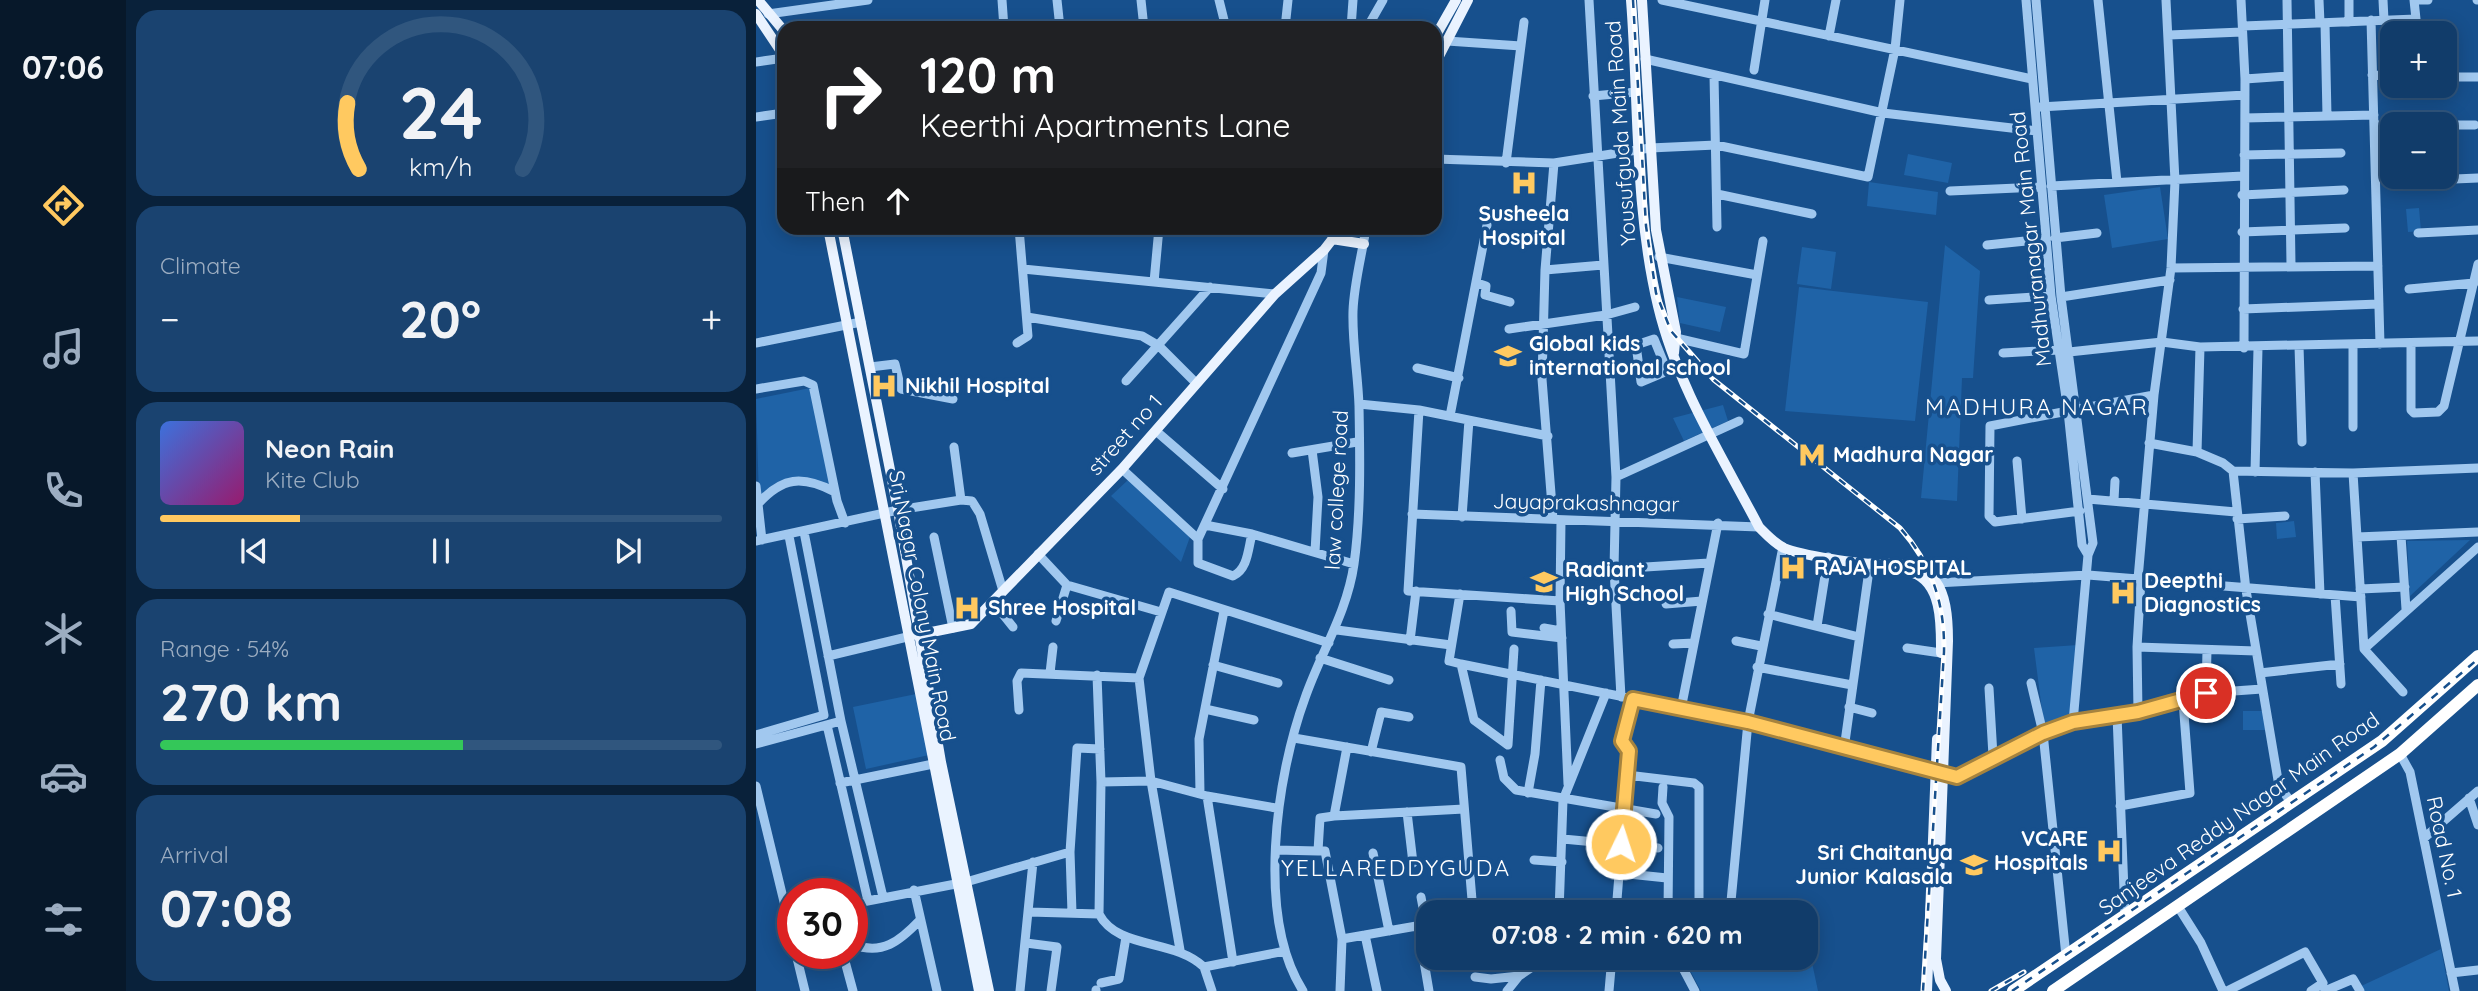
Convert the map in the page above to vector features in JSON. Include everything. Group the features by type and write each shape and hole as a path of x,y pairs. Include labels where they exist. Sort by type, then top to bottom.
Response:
{"highway":[{"name":"Sanjeeva Reddy Nagar Main Road","path":"2013,991 2382,741 2478,656"},
{"name":"Sanjeeva Reddy Nagar Main Road","path":"2053,991 2400,754 2478,685"}],"main road":[{"path":"758,0 777,44"},
{"path":"1442,25 1456,0"},
{"path":"1442,51 1468,0"},
{"name":"Yousufguda Main Road","path":"1631,0 1636,92 1659,257 1676,338 1674,353"},
{"name":"Yousufguda Main Road","path":"1642,0 1649,261 1658,307 1708,434 1759,527 1783,547 1828,557 1918,566 1936,583"},
{"path":"762,14 777,25"},
{"path":"773,36 777,34"},
{"name":"Sri Nagar Colony Main Road","path":"830,235 961,882 979,991"},
{"name":"Sri Nagar Colony Main Road","path":"843,235 898,510 912,636"},
{"name":"street no 1","path":"912,636 971,624 1122,469 1275,294 1324,250 1335,235"},
{"path":"1344,235 1364,244"},
{"name":"Yousufguda Main Road","path":"1876,563 1888,569 1918,574 1927,583 1940,614 1940,772 1927,991"},
{"path":"1936,583 1945,604 1948,625 1940,772 1936,959 1940,980 1946,991"},
{"name":"Sri Nagar Colony Main Road","path":"961,882 989,991"}],"street":[{"path":"762,14 868,0"},
{"path":"1002,0 1004,21"},
{"path":"1057,0 1059,21"},
{"path":"1141,0 1143,21"},
{"path":"1219,0 1224,21"},
{"path":"1286,21 1288,0"},
{"path":"1352,21 1353,0"},
{"path":"1371,21 1383,0"},
{"path":"1589,0 1616,477 1614,569 1621,697"},
{"path":"1662,0 2032,79"},
{"path":"1754,71 1765,0"},
{"path":"1829,36 1836,0"},
{"path":"1442,159 1555,163 1644,149 1716,145 1868,177 1895,49 1900,0"},
{"name":"Madhuranagar Main Road","path":"2026,0 2034,107 2046,186"},
{"name":"Madhuranagar Main Road","path":"2036,0 2045,107 2046,186 2059,350 2073,410 2093,543 2088,555 2073,722"},
{"path":"2098,0 2117,182"},
{"path":"2138,712 2137,647 2144,502 2154,395 2170,279 2175,181 2166,0"},
{"path":"2241,0 2245,79 2242,195 2244,348"},
{"path":"2287,0 2291,265"},
{"path":"2319,0 2327,116"},
{"path":"2349,0 2349,22"},
{"path":"2383,0 2384,20"},
{"path":"2169,35 2287,24 2416,19 2414,0 2428,0"},
{"path":"2371,20 2380,344"},
{"path":"1506,163 1524,22"},
{"path":"1447,41 1521,46"},
{"path":"756,62 777,58"},
{"path":"1645,59 1883,113 2037,131"},
{"path":"1714,75 1717,227"},
{"path":"2372,75 2380,75"},
{"path":"2245,79 2288,76"},
{"path":"2457,77 2478,77"},
{"path":"1593,96 1636,92"},
{"path":"2034,107 2245,95"},
{"path":"756,117 777,114"},
{"path":"2245,118 2327,116 2380,122"},
{"path":"2457,125 2475,125"},
{"path":"2244,155 2341,153"},
{"path":"1555,163 1545,270 1542,379 1557,520 1568,785"},
{"path":"1950,191 2243,176"},
{"path":"2457,179 2478,178"},
{"path":"2242,195 2344,190"},
{"path":"1717,194 1812,214"},
{"path":"1450,416 1487,225"},
{"path":"2242,232 2345,228"},
{"path":"2418,233 2478,230"},
{"path":"1987,245 2097,233"},
{"path":"1017,343 1028,335 1020,235"},
{"path":"1154,282 1158,235"},
{"name":"law college road","path":"1303,991 1285,951 1276,849 1276,808 1304,700 1320,658 1337,630 1354,564 1359,404 1353,360 1353,312 1365,235"},
{"path":"1676,338 1743,355 1763,241"},
{"path":"1252,534 1241,572 1233,576 1198,563 1198,539 1321,273 1324,250"},
{"path":"1659,257 1757,275"},
{"path":"2411,343 2411,410 2425,414 2442,410 2462,341 2478,264"},
{"path":"1545,270 1603,265"},
{"path":"2171,268 2378,266"},
{"path":"1023,269 1275,294"},
{"path":"1989,300 2056,296 2170,279"},
{"path":"1477,283 1486,286 1485,295 1510,302"},
{"path":"2409,289 2474,283"},
{"path":"1126,381 1210,287"},
{"name":"Madhuranagar Main Road","path":"2056,296 2069,352 2082,545 2088,555"},
{"path":"2244,309 2379,304"},
{"path":"1509,329 1606,315 1635,307"},
{"path":"1027,317 1142,336 1159,346 1196,383"},
{"path":"756,343 861,322"},
{"path":"1667,371 1654,339 1636,345 1641,382 1679,366"},
{"path":"2069,352 2162,342 2200,347 2258,348 2478,341"},
{"path":"2353,345 2353,427"},
{"path":"2299,346 2302,442"},
{"path":"2197,452 2200,347"},
{"path":"2255,471 2258,348"},
{"path":"2003,353 2059,350"},
{"path":"870,367 895,364 901,389 953,400"},
{"path":"1417,369 1459,379"},
{"path":"756,389 804,381 813,385 835,492 845,523"},
{"path":"2080,511 1995,522 1989,516 1990,426 2154,395"},
{"path":"1359,404 1419,410 1548,436"},
{"path":"1410,641 1412,514 1419,410"},
{"path":"1462,517 1469,420"},
{"path":"1616,477 1740,421"},
{"path":"1156,431 1223,489"},
{"path":"1292,453 1357,442"},
{"path":"2149,443 2197,452 2223,463 2233,471 2353,472 2478,468"},
{"path":"954,447 961,500"},
{"path":"1312,450 1318,497 1315,552"},
{"path":"2017,461 2022,519"},
{"path":"1122,469 1198,539"},
{"path":"2233,471 2246,590 2279,786 2291,802"},
{"path":"2315,472 2320,594"},
{"path":"2353,472 2364,649 2403,692"},
{"path":"758,504 772,489 790,482 807,481 835,492"},
{"path":"2114,500 2115,481"},
{"path":"756,486 759,540 789,536 898,510 961,500 972,501 976,505 1003,591"},
{"path":"2088,499 2144,502 2236,515 2285,516"},
{"name":"Jayaprakashnagar","path":"1412,514 1718,523 1759,527"},
{"path":"1681,709 1718,523"},
{"path":"1205,525 1252,534 1354,564"},
{"path":"804,532 841,721 883,897"},
{"path":"2357,537 2478,532"},
{"path":"756,735 824,715 789,536"},
{"path":"2401,536 2406,608"},
{"path":"934,537 953,628"},
{"path":"1731,900 1748,722 1761,646 1783,547"},
{"path":"2364,649 2406,608 2478,547"},
{"path":"1038,554 1067,585 1161,612"},
{"path":"1817,626 1828,557"},
{"path":"1614,569 1709,563"},
{"path":"1844,749 1859,637 1876,563"},
{"path":"1936,583 2088,576 2335,595 2405,587"},
{"path":"1056,621 1067,585"},
{"path":"1412,591 1560,601"},
{"path":"1180,950 1151,781 1139,678 1169,593 1329,643"},
{"path":"1460,594 1449,661 1748,722 1957,777 1993,756 2073,722 2138,712 2206,693 2262,688"},
{"path":"2335,595 2341,684"},
{"path":"1666,604 1702,601"},
{"path":"993,602 1013,627"},
{"path":"1224,611 1199,739 1203,794 1233,962"},
{"path":"1511,611 1511,632 1548,629 1562,634"},
{"path":"1768,614 1859,637"},
{"path":"1337,630 1451,645"},
{"path":"828,656 912,636"},
{"path":"1736,641 1761,646"},
{"path":"1673,644 1694,643"},
{"path":"1050,673 1053,647"},
{"path":"2137,647 2256,652"},
{"path":"1907,648 1941,653"},
{"path":"1461,664 1474,720 1508,745 1514,649"},
{"path":"2206,693 2207,650"},
{"path":"1320,658 1389,680"},
{"path":"2260,673 2340,664"},
{"path":"1213,665 1278,683"},
{"path":"1757,667 1852,685"},
{"path":"1020,709 1018,675 1050,673 1139,678"},
{"path":"1097,675 1101,782 1099,914 1112,932 1180,950 1204,967 1212,991"},
{"path":"1528,793 1535,754 1541,680"},
{"path":"2031,683 2043,733 2066,956"},
{"path":"1989,688 1993,756"},
{"path":"1560,900 1563,800 1606,693"},
{"path":"1617,900 1629,751 1622,741 1633,699"},
{"path":"2120,806 2190,793 2183,701"},
{"path":"1849,707 1872,713"},
{"path":"1205,709 1254,720"},
{"path":"1371,752 1381,712 1409,717"},
{"path":"2117,715 2125,916"},
{"path":"756,744 841,721"},
{"path":"827,725 863,878"},
{"path":"1294,738 1461,767 1472,900"},
{"path":"1334,816 1346,747"},
{"path":"1072,914 1070,852 1077,748 1100,749"},
{"name":"Road No. 1","path":"2400,754 2410,772 2455,991"},
{"path":"1500,760 1508,784 1516,790 1656,814"},
{"path":"840,783 936,763"},
{"path":"1627,775 1695,783 1699,787 1699,900"},
{"path":"1101,782 1151,781 1276,808"},
{"path":"756,786 780,878"},
{"path":"1663,787 1662,803 1669,817 1668,900"},
{"path":"2424,838 2478,791"},
{"path":"2469,798 2478,825"},
{"path":"1318,851 1320,818 1464,809"},
{"path":"1407,812 1413,863"},
{"path":"1563,839 1658,848"},
{"path":"1276,849 1325,851 1342,939 1340,991"},
{"path":"868,901 961,882 1070,852"},
{"path":"1373,853 1389,931"},
{"path":"1534,860 1562,862"},
{"path":"1020,991 1033,862"},
{"path":"1619,873 1667,878"},
{"path":"914,890 937,991"},
{"path":"2177,905 2201,943 2225,991 2305,952 2323,983 2311,991"},
{"path":"1029,912 1099,914"},
{"path":"868,947 877,949 898,943 920,920"},
{"path":"1342,939 1416,926"},
{"path":"1365,935 1377,991"},
{"path":"1097,988 1119,979 1126,937"},
{"path":"1026,943 1057,947 1051,991"},
{"path":"1204,967 1285,951"},
{"path":"800,969 805,991"},
{"path":"847,969 853,991"},
{"path":"1427,970 1429,991"},
{"path":"1507,991 1518,976 1528,970"},
{"path":"1609,991 1611,970"},
{"path":"1684,970 1695,991"},
{"path":"2451,973 2478,970"},
{"path":"1475,977 1491,979 1518,976"},
{"path":"2325,991 2353,979 2360,991"}],"shaded area":[{"path":"1908,154 1952,163 1948,183 1904,175"},
{"path":"1869,182 1938,192 1936,215 1867,206"},
{"path":"2160,187 2168,239 2112,248 2104,195"},
{"path":"2419,208 2421,231 2408,232 2406,209"},
{"path":"1945,245 1980,271 1973,378 1962,378 1957,501 1921,498"},
{"path":"1802,247 1836,252 1831,289 1797,284"},
{"path":"1799,287 1928,302 1915,421 1785,411"},
{"path":"1677,297 1726,307 1720,332 1680,323"},
{"path":"810,388 831,487 800,479 783,480 767,490 759,500 756,399"},
{"path":"1723,405 1728,421 1684,441 1673,418"},
{"path":"1128,480 1191,534 1181,562 1111,496"},
{"path":"2294,521 2296,537 2277,539 2276,523"},
{"path":"2470,540 2410,596 2407,541"},
{"path":"2078,645 2072,717 2044,726 2034,648"},
{"path":"916,694 929,755 866,769 853,707"},
{"path":"2243,711 2265,711 2265,730 2243,730"},
{"path":"2441,949 2449,991 2360,991 2359,987"},
{"path":"1690,970 1814,970 1818,991 1701,991"}],"railway":[{"path":"1633,0 1646,226 1656,293 1671,331 1714,380 1900,528 1921,556 1939,601 1944,652 1923,991"},
{"path":"2012,991 2374,747 2478,659"},
{"path":"1991,991 2024,972"}],"place":[{"name":"Susheela Hospital","path":"1524,183"},
{"name":"Global kids international school","path":"1508,356"},
{"name":"Nikhil Hospital","path":"884,386"},
{"name":"Madhura Nagar","path":"1812,455"},
{"name":"RAJA HOSPITAL","path":"1793,568"},
{"name":"Radiant High School","path":"1544,582"},
{"name":"Deepthi Diagnostics","path":"2123,593"},
{"name":"Shree Hospital","path":"967,608"},
{"name":"VCARE Hospitals","path":"2109,851"},
{"name":"Sri Chaitanya Junior Kalasala","path":"1974,865"}],"district":[{"name":"MADHURA NAGAR","path":"2037,407"},
{"name":"YELLAREDDYGUDA","path":"1396,868"}],"route":[{"path":"1621,844 1629,751 1622,741 1633,699 1748,722 1844,749 1936,769 1943,775 1957,777 1993,756 2073,722 2138,712 2206,693"}]}
